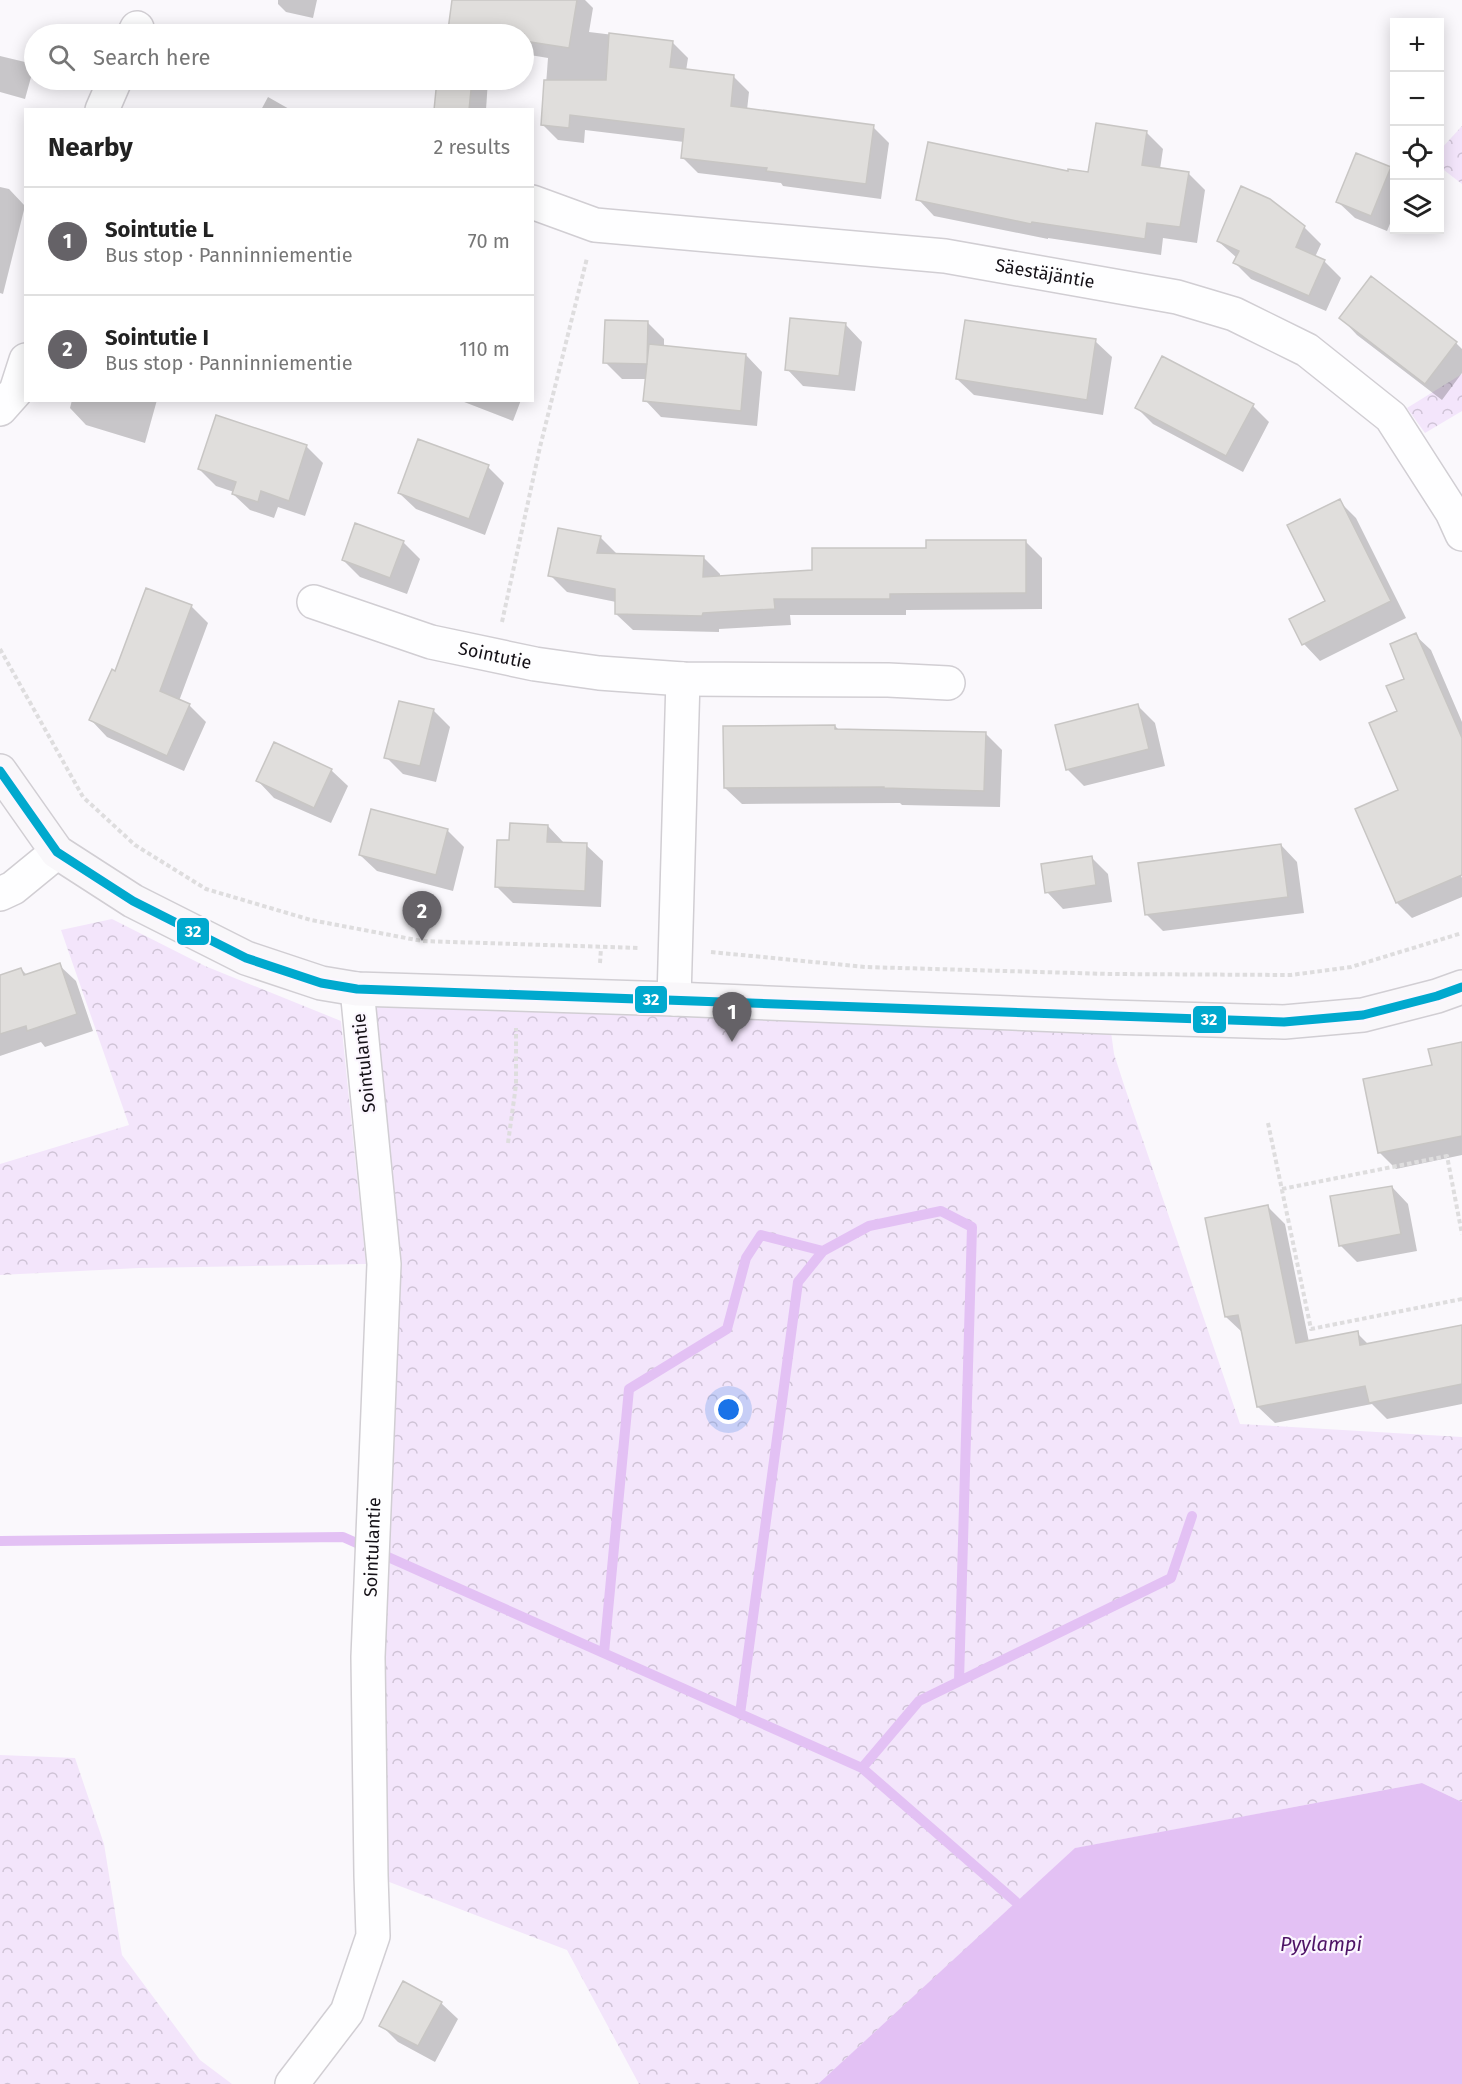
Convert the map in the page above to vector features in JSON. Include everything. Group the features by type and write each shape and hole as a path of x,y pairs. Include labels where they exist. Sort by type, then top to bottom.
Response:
{"street":[{"path":"103,108 111,90"},
{"name":"Säestäjäntie","path":"534,203 595,225 945,256 1177,297 1234,314 1307,350 1391,417 1452,513 1462,534"},
{"path":"0,409 16,391 24,366"},
{"name":"Sointutie","path":"314,602 431,642 535,664 599,674 682,678 948,683"},
{"path":"674,999 682,678"},
{"path":"0,771 57,852 133,901 246,958 321,983 357,989 1284,1022 1363,1015 1437,996 1462,987"},
{"path":"0,894 13,888 57,852"},
{"name":"Sointulantie","path":"292,2084 347,2012 374,1936 368,1657 384,1264 357,989"}],"path":[{"path":"495,655 540,447 595,225"},
{"path":"508,1143 516,1085 516,994"},
{"path":"1268,1123 1311,1329 1462,1299"},
{"path":"1282,1189 1447,1156 1462,1234"}],"green space":[{"path":"1462,126 1462,184 1444,170 1444,146"},
{"path":"1462,374 1462,411 1425,433 1407,408"},
{"path":"112,919 205,966 341,1021 366,1264 139,1268 0,1275 0,1164 129,1125 61,930"},
{"path":"357,989 1109,1017 1114,1054 1240,1424 1462,1437 1462,1802 1422,1783 1076,1848 818,2084 639,2084 567,1950 371,1875 384,1264"},
{"path":"0,1755 75,1758 104,1844 122,1955 200,2060 232,2084 0,2084"}],"water":[{"name":"Pyylampi","path":"1422,1783 1462,1802 1462,2084 818,2084 1075,1848"}],"building":[{"path":"452,0 577,0 569,48 534,43 534,24 449,24"},
{"path":"609,33 673,41 670,67 734,75 731,106 874,125 866,184 766,171 767,168 681,158 684,129 570,115 569,128 541,125 544,80 606,80"},
{"path":"436,90 471,90 469,108 434,108"},
{"path":"1096,123 1147,131 1142,165 1189,172 1180,227 1147,223 1145,239 1032,222 1031,224 916,200 928,142 1068,171 1068,169 1088,172"},
{"path":"1356,153 1390,167 1371,216 1336,202"},
{"path":"1241,186 1270,199 1305,226 1296,247 1325,260 1309,296 1233,263 1239,251 1217,241"},
{"path":"1371,276 1457,342 1425,384 1339,318"},
{"path":"790,318 846,323 839,376 785,370"},
{"path":"605,320 648,321 647,364 603,363"},
{"path":"965,320 1096,339 1087,400 956,379"},
{"path":"649,344 746,354 741,411 643,401"},
{"path":"1162,356 1254,404 1226,456 1135,408"},
{"path":"216,415 307,445 289,501 261,491 258,502 232,494 236,482 198,469"},
{"path":"418,439 489,465 469,519 398,493"},
{"path":"1340,499 1391,601 1302,645 1289,619 1325,601 1287,525"},
{"path":"355,523 404,541 390,578 342,560"},
{"path":"558,528 601,536 597,553 704,556 703,577 812,570 812,548 926,548 926,540 1026,540 1026,593 890,594 890,599 774,599 775,609 703,613 702,616 615,614 615,589 548,576"},
{"path":"146,588 192,605 160,691 190,704 167,756 89,720 112,669 115,671"},
{"path":"1416,633 1462,738 1462,875 1396,903 1355,809 1398,790 1369,723 1397,711 1386,686 1404,679 1390,644"},
{"path":"399,701 434,709 420,766 384,758"},
{"path":"1138,704 1149,749 1066,770 1055,725"},
{"path":"835,725 835,729 986,732 984,791 884,787 724,788 723,726"},
{"path":"274,742 332,769 314,808 256,781"},
{"path":"371,809 448,829 436,875 359,855"},
{"path":"510,823 548,825 547,842 587,843 585,891 495,887 497,840 509,840"},
{"path":"1281,844 1288,897 1145,915 1138,863"},
{"path":"1092,856 1096,885 1045,893 1041,864"},
{"path":"60,963 77,1014 27,1031 26,1026 0,1034 0,975 21,968 24,975"},
{"path":"1462,1042 1462,1136 1378,1153 1363,1079 1432,1065 1428,1049"},
{"path":"1392,1186 1401,1234 1339,1246 1330,1196"},
{"path":"1268,1205 1296,1343 1358,1331 1360,1345 1462,1325 1462,1384 1369,1403 1365,1386 1257,1407 1238,1315 1225,1317 1205,1218"},
{"path":"403,1981 442,2002 418,2046 379,2026"}],"waterway":[{"path":"740,1714 798,1282 823,1251 869,1226 941,1211 972,1227 959,1681"},
{"path":"604,1653 629,1389 727,1329 746,1258 761,1235 823,1251"},
{"path":"862,1768 919,1701 1171,1578 1192,1516"},
{"path":"0,1541 343,1537 862,1768 1016,1902"}],"transit line":[{"name":"32","path":"0,771 57,852 133,901 246,958 321,983 357,989 1284,1022 1363,1015 1437,996 1462,987"}],"place":[{"name":"Sointutie I","path":"422,941"},
{"name":"Sointutie L","path":"732,1042"}]}
